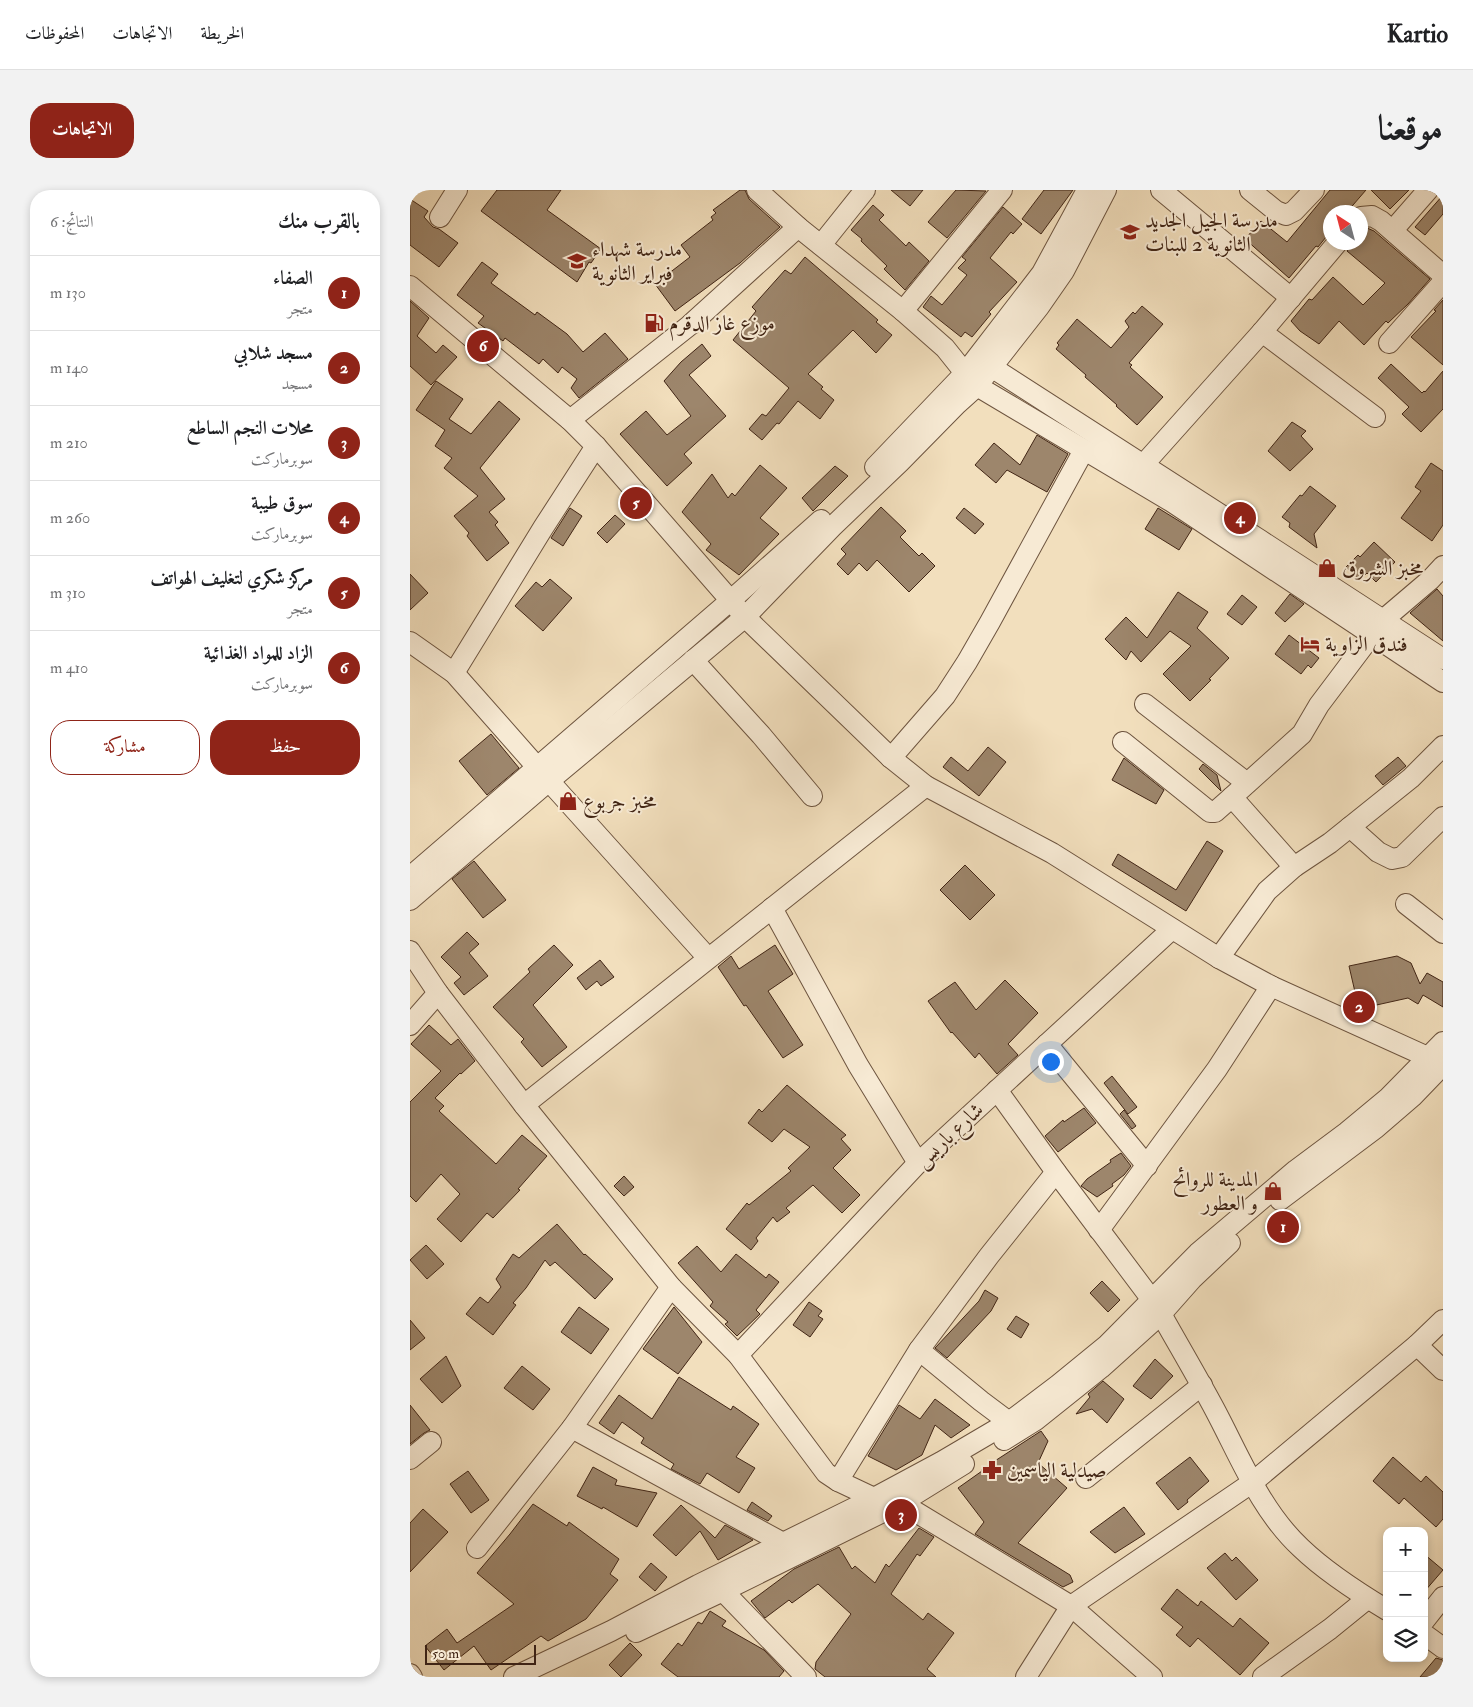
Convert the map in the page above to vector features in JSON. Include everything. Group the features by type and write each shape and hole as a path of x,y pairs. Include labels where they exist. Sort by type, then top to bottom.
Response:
{"street":[{"path":"440,217 457,190"},
{"path":"757,190 798,227 903,311 945,348 1084,450 1137,472"},
{"path":"821,245 865,190"},
{"path":"903,311 1002,190"},
{"path":"410,877 693,660 744,618 832,527 900,462 957,404 1042,273 1087,190"},
{"path":"410,900 730,601 819,522 977,371 1039,307 1064,271 1106,190"},
{"path":"1162,190 1291,298"},
{"path":"1250,190 1276,211 1286,215 1294,211 1314,190"},
{"path":"1393,230 1428,190"},
{"path":"1368,216 1372,216 1393,230 1443,275"},
{"path":"570,420 690,325 798,227"},
{"path":"1137,472 1262,332 1331,250"},
{"path":"1389,342 1443,282"},
{"path":"410,287 570,420 596,446 744,618 891,758 926,786 1052,853 1219,958 1271,986 1438,1062"},
{"path":"1262,332 1374,417"},
{"path":"977,371 1137,472 1377,628 1443,682"},
{"path":"454,673 542,528 596,446"},
{"path":"891,758 945,696 967,662 1084,450"},
{"path":"1123,742 1210,812 1215,812 1302,734 1319,705 1377,628 1443,566"},
{"path":"1377,628 1443,659"},
{"path":"410,642 454,673 708,958"},
{"path":"693,660 761,735 812,796"},
{"path":"1145,704 1247,783"},
{"path":"1219,958 1268,891 1294,867 1330,843 1411,778 1443,746"},
{"path":"524,1105 926,786"},
{"path":"1232,796 1294,867"},
{"path":"1350,827 1378,852 1392,859 1402,857 1443,817"},
{"path":"1406,904 1443,933"},
{"path":"772,908 858,1065 918,1163"},
{"name":"شارع باريس","path":"738,1354 918,1163 1172,929"},
{"path":"410,951 438,993 524,1105 671,1287 738,1354 826,1473 838,1481 874,1498 901,1502 1071,1606 1152,1677"},
{"path":"1100,1230 1217,1069 1271,986"},
{"path":"410,1025 438,993"},
{"path":"514,1677 874,1498 942,1462 1009,1422 1192,1279 1254,1221 1376,1128 1412,1097 1438,1062 1443,1042"},
{"path":"1047,1044 1147,1166"},
{"path":"997,1090 1157,1307 1202,1385 1266,1506 1300,1548 1367,1599 1383,1608"},
{"path":"838,1481 919,1350 989,1256 1056,1172"},
{"path":"477,1548 572,1428 671,1287"},
{"path":"539,1677 723,1592 901,1502 1036,1420 1102,1368 1157,1307"},
{"path":"1026,1677 1071,1606 1253,1482 1417,1345 1443,1320"},
{"path":"1417,1345 1443,1370"},
{"path":"919,1350 1009,1422"},
{"path":"1086,1478 1202,1385"},
{"path":"572,1428 783,1543"},
{"path":"410,1459 431,1442"},
{"path":"723,1592 806,1677"},
{"path":"1427,1617 1443,1597"},
{"path":"1263,1677 1330,1629 1367,1599"},
{"path":"1428,1637 1443,1648"}],"building":[{"path":"497,190 561,190 547,210 601,249 591,263 589,262 577,282 481,211"},
{"path":"740,190 745,190 749,199 780,227 740,263 675,311 655,284 690,257 681,245 713,220 711,217 716,213 713,210"},
{"path":"891,190 923,190 910,206"},
{"path":"956,190 986,191 947,238 928,222"},
{"path":"1044,190 1073,190 1041,234 1022,219"},
{"path":"1330,190 1366,190 1353,205 1323,205 1323,241 1318,247 1316,246 1289,278 1245,239 1261,221 1287,242"},
{"path":"1371,190 1409,190 1390,209"},
{"path":"1443,195 1443,214 1425,235 1415,227"},
{"path":"410,199 428,211 424,217 433,227 439,229 458,243 439,267 410,245"},
{"path":"873,205 884,215 879,220 906,246 909,242 929,261 905,290 884,269 887,266 851,230"},
{"path":"1003,207 1022,224 1013,234 1011,232 990,258 1017,282 989,312 991,314 972,337 965,332 961,337 923,307 931,296 942,305 967,275 958,268 966,260 962,257"},
{"path":"1368,228 1374,231 1430,279 1408,304 1388,323 1386,321 1364,345 1339,321 1319,344 1300,331 1291,321 1309,299 1312,300 1333,277 1363,305 1385,283 1347,251 1368,250"},
{"path":"805,257 878,320 876,322 892,335 876,353 853,330 808,374 834,400 820,419 798,401 779,424 777,423 762,440 749,429 762,414 766,416 789,388 733,340 756,311 752,307 785,270 791,274"},
{"path":"482,262 498,274 491,283 535,315 537,312 567,334 583,352 605,333 628,359 579,398 571,388 577,379 562,367 558,373 543,359 539,364 505,338 503,341 478,323 484,316 457,295"},
{"path":"1443,300 1443,365 1411,337 1436,311 1434,310"},
{"path":"410,301 429,318 417,336 436,353 443,345 457,357 431,385 410,366"},
{"path":"1142,306 1163,324 1129,363 1132,365 1130,367 1163,397 1137,425 1085,377 1086,375 1056,349 1059,345 1057,343 1077,319 1111,348 1129,327 1125,321"},
{"path":"702,344 711,356 689,375 726,416 684,454 692,463 667,486 620,434 646,411 667,435 691,416 664,381 681,362"},
{"path":"1391,364 1422,393 1443,371 1443,409 1421,432 1402,414 1409,407 1378,378"},
{"path":"436,381 463,399 449,419 471,434 499,401 520,419 480,468 505,499 489,512 498,522 495,525 509,543 487,561 467,536 469,533 454,516 478,496 444,468 452,458 435,446 445,430 416,410"},
{"path":"1292,422 1306,431 1301,436 1313,449 1290,471 1268,451"},
{"path":"1037,435 1068,454 1047,492 1007,470 996,483 975,465 994,443 1020,465"},
{"path":"1431,463 1443,471 1443,525 1432,541 1401,518 1421,491 1415,487"},
{"path":"760,465 787,488 760,518 779,534 739,575 706,550 711,544 682,512 712,474 728,498 732,493 735,496"},
{"path":"835,466 848,476 813,511 802,498"},
{"path":"1310,486 1336,506 1314,534 1317,548 1289,527 1290,523 1282,517"},
{"path":"881,507 906,531 900,537 919,556 922,553 935,566 909,592 877,560 867,571 859,563 848,575 837,564 846,554 841,549"},
{"path":"570,508 582,516 563,546 551,538"},
{"path":"964,508 984,524 975,534 956,518"},
{"path":"1158,508 1192,529 1179,550 1145,529"},
{"path":"615,515 625,524 607,543 597,533"},
{"path":"1374,542 1395,562 1376,582 1367,573 1360,580 1346,567 1358,555 1360,557"},
{"path":"410,574 428,593 410,610"},
{"path":"550,579 572,598 543,631 515,606 536,582 542,587"},
{"path":"1437,589 1443,596 1443,641 1410,613"},
{"path":"1178,592 1208,612 1197,628 1229,658 1190,701 1163,674 1191,646 1170,631 1141,662 1131,651 1126,660 1105,639 1126,617 1147,638"},
{"path":"1290,594 1304,604 1285,622 1275,613"},
{"path":"1242,595 1257,607 1242,625 1227,614"},
{"path":"1289,635 1319,658 1311,668 1308,665 1301,674 1275,654"},
{"path":"491,734 519,768 487,795 459,761"},
{"path":"988,747 1006,762 979,796 943,767 951,757 968,771"},
{"path":"1398,757 1406,766 1383,785 1375,776"},
{"path":"1124,758 1164,790 1156,804 1112,780"},
{"path":"1203,764 1217,775 1221,791 1199,769"},
{"path":"1207,841 1223,851 1186,911 1112,865 1118,854 1176,890"},
{"path":"474,861 506,900 483,918 452,879"},
{"path":"965,865 995,895 970,920 940,890"},
{"path":"467,932 479,944 469,953 488,976 464,995 454,983 461,977 441,957"},
{"path":"554,945 573,965 533,1005 567,1047 542,1067 521,1042 524,1039 493,1007 530,972 528,969"},
{"path":"775,945 793,974 768,991 803,1045 783,1058 746,1005 744,1006 718,967 731,956 739,969"},
{"path":"1397,956 1411,963 1420,984 1427,973 1443,982 1443,1007 1423,995 1418,1004 1408,998 1363,1008 1358,1005 1349,966"},
{"path":"600,960 614,977 601,986 597,981 586,990 577,978"},
{"path":"1005,980 1038,1013 1008,1044 1018,1055 997,1074 979,1053 975,1058 951,1033 928,1001 955,982 976,1010"},
{"path":"429,1025 451,1045 458,1039 475,1061 435,1098 444,1106 439,1111 496,1164 522,1135 547,1156 518,1189 520,1190 493,1218 487,1213 461,1242 437,1219 460,1194 441,1174 416,1202 410,1196 410,1102 441,1071 411,1044"},
{"path":"1112,1076 1137,1107 1128,1114 1104,1083"},
{"path":"787,1085 846,1135 841,1139 851,1150 833,1168 860,1195 842,1213 813,1185 786,1208 790,1212 777,1222 773,1217 756,1238 758,1241 751,1250 726,1229 747,1203 749,1205 791,1171 788,1168 810,1147 784,1129 772,1142 748,1123 759,1109 762,1112"},
{"path":"1084,1108 1096,1123 1058,1152 1045,1136 1063,1120 1064,1122"},
{"path":"1124,1110 1136,1126 1132,1129 1120,1114"},
{"path":"1121,1153 1131,1166 1124,1175 1112,1184 1113,1186 1097,1197 1081,1186 1087,1179 1111,1162 1110,1160"},
{"path":"624,1176 634,1187 624,1196 614,1186"},
{"path":"557,1224 584,1255 613,1279 595,1299 555,1262 550,1266 545,1260 513,1303 516,1305 493,1335 466,1314 480,1297 488,1303 501,1287 496,1279 513,1254 519,1258"},
{"path":"426,1245 444,1264 427,1279 410,1260"},
{"path":"697,1246 721,1272 736,1254 766,1278 769,1274 779,1282 756,1310 760,1314 737,1336 725,1324 728,1322 710,1306 713,1302 678,1263"},
{"path":"1102,1281 1120,1300 1108,1312 1090,1293"},
{"path":"985,1290 998,1298 991,1311 947,1358 935,1348 979,1301"},
{"path":"809,1302 822,1311 818,1316 823,1319 810,1337 793,1325"},
{"path":"579,1307 609,1329 591,1354 561,1332"},
{"path":"674,1307 702,1342 678,1374 643,1349"},
{"path":"1016,1316 1029,1324 1021,1338 1007,1329"},
{"path":"410,1320 425,1338 410,1350"},
{"path":"446,1356 461,1386 442,1403 420,1379"},
{"path":"1155,1359 1173,1376 1151,1399 1133,1386"},
{"path":"522,1366 550,1389 533,1410 504,1388"},
{"path":"679,1377 731,1410 733,1406 759,1424 736,1457 755,1468 739,1493 707,1473 700,1484 671,1469 674,1464 641,1443 644,1438 622,1422 614,1434 599,1423 619,1395 652,1419"},
{"path":"1103,1381 1124,1399 1107,1423 1092,1409 1076,1414 1090,1397 1088,1394"},
{"path":"935,1399 970,1425 951,1438 935,1425 922,1455 896,1470 868,1456 899,1405 920,1419"},
{"path":"410,1405 430,1430 410,1444"},
{"path":"1041,1431 1048,1441 1038,1463 1067,1488 1018,1543 1070,1575 1073,1582 1063,1587 975,1534 984,1522 958,1488 981,1470"},
{"path":"1190,1457 1209,1481 1178,1510 1156,1483"},
{"path":"1393,1457 1421,1482 1426,1476 1443,1492 1443,1519 1436,1527 1404,1498 1399,1504 1373,1481"},
{"path":"593,1467 617,1480 615,1485 657,1493 637,1527 603,1507 602,1509 577,1496"},
{"path":"468,1471 489,1500 471,1513 450,1484"},
{"path":"752,1502 772,1516 768,1521 747,1510"},
{"path":"533,1504 567,1526 569,1522 619,1559 610,1574 618,1580 586,1619 548,1641 541,1636 491,1670 474,1646 444,1670 425,1646 447,1629 457,1643 514,1604 477,1573"},
{"path":"681,1505 715,1538 725,1525 753,1540 718,1560 700,1531 676,1556 653,1535"},
{"path":"1124,1507 1145,1534 1115,1553 1090,1532"},
{"path":"423,1509 448,1532 410,1572 410,1523"},
{"path":"919,1528 934,1537 920,1556 917,1554 891,1594 923,1620 928,1613 954,1633 927,1669 936,1677 825,1677 815,1669 816,1662 851,1614 818,1584 792,1603 789,1600 765,1618 751,1601 794,1569 839,1547 852,1569 855,1566 875,1583 886,1564 889,1567"},
{"path":"1225,1553 1232,1561 1236,1557 1258,1580 1236,1600 1207,1568"},
{"path":"1428,1557 1443,1570 1428,1587"},
{"path":"651,1563 667,1577 655,1591 639,1577"},
{"path":"1177,1589 1198,1606 1201,1601 1233,1627 1240,1618 1269,1643 1240,1675 1198,1638 1190,1647 1176,1635 1183,1627 1161,1609"},
{"path":"710,1611 726,1621 722,1626 764,1650 784,1671 779,1677 678,1677 661,1664 678,1643 682,1646 698,1622 702,1624"},
{"path":"630,1643 642,1655 621,1677 609,1665"},
{"path":"1436,1658 1443,1660 1443,1677 1420,1677"}],"place":[{"name":"مدرسة الجيل الجديد الثانوية 2 للبنات","path":"1130,232"},
{"name":"مدرسة شهداء فبراير الثانوية","path":"577,261"},
{"name":"موزع غاز الدقرم","path":"654,323"},
{"name":"الزاد للمواد الغذائية","path":"483,346"},
{"name":"مركز شكري لتغليف الهواتف","path":"636,503"},
{"name":"سوق طيبة","path":"1240,518"},
{"name":"مخبز الشروق","path":"1327,568"},
{"name":"فندق الزاوية","path":"1310,644"},
{"name":"مخبز جربوع","path":"568,801"},
{"name":"مسجد شلابي","path":"1359,1007"},
{"name":"المدينة للروائح و العطور","path":"1273,1191"},
{"name":"الصفاء","path":"1283,1227"},
{"name":"صيدلية الياسمين","path":"992,1470"},
{"name":"محلات النجم الساطع","path":"901,1515"}]}
